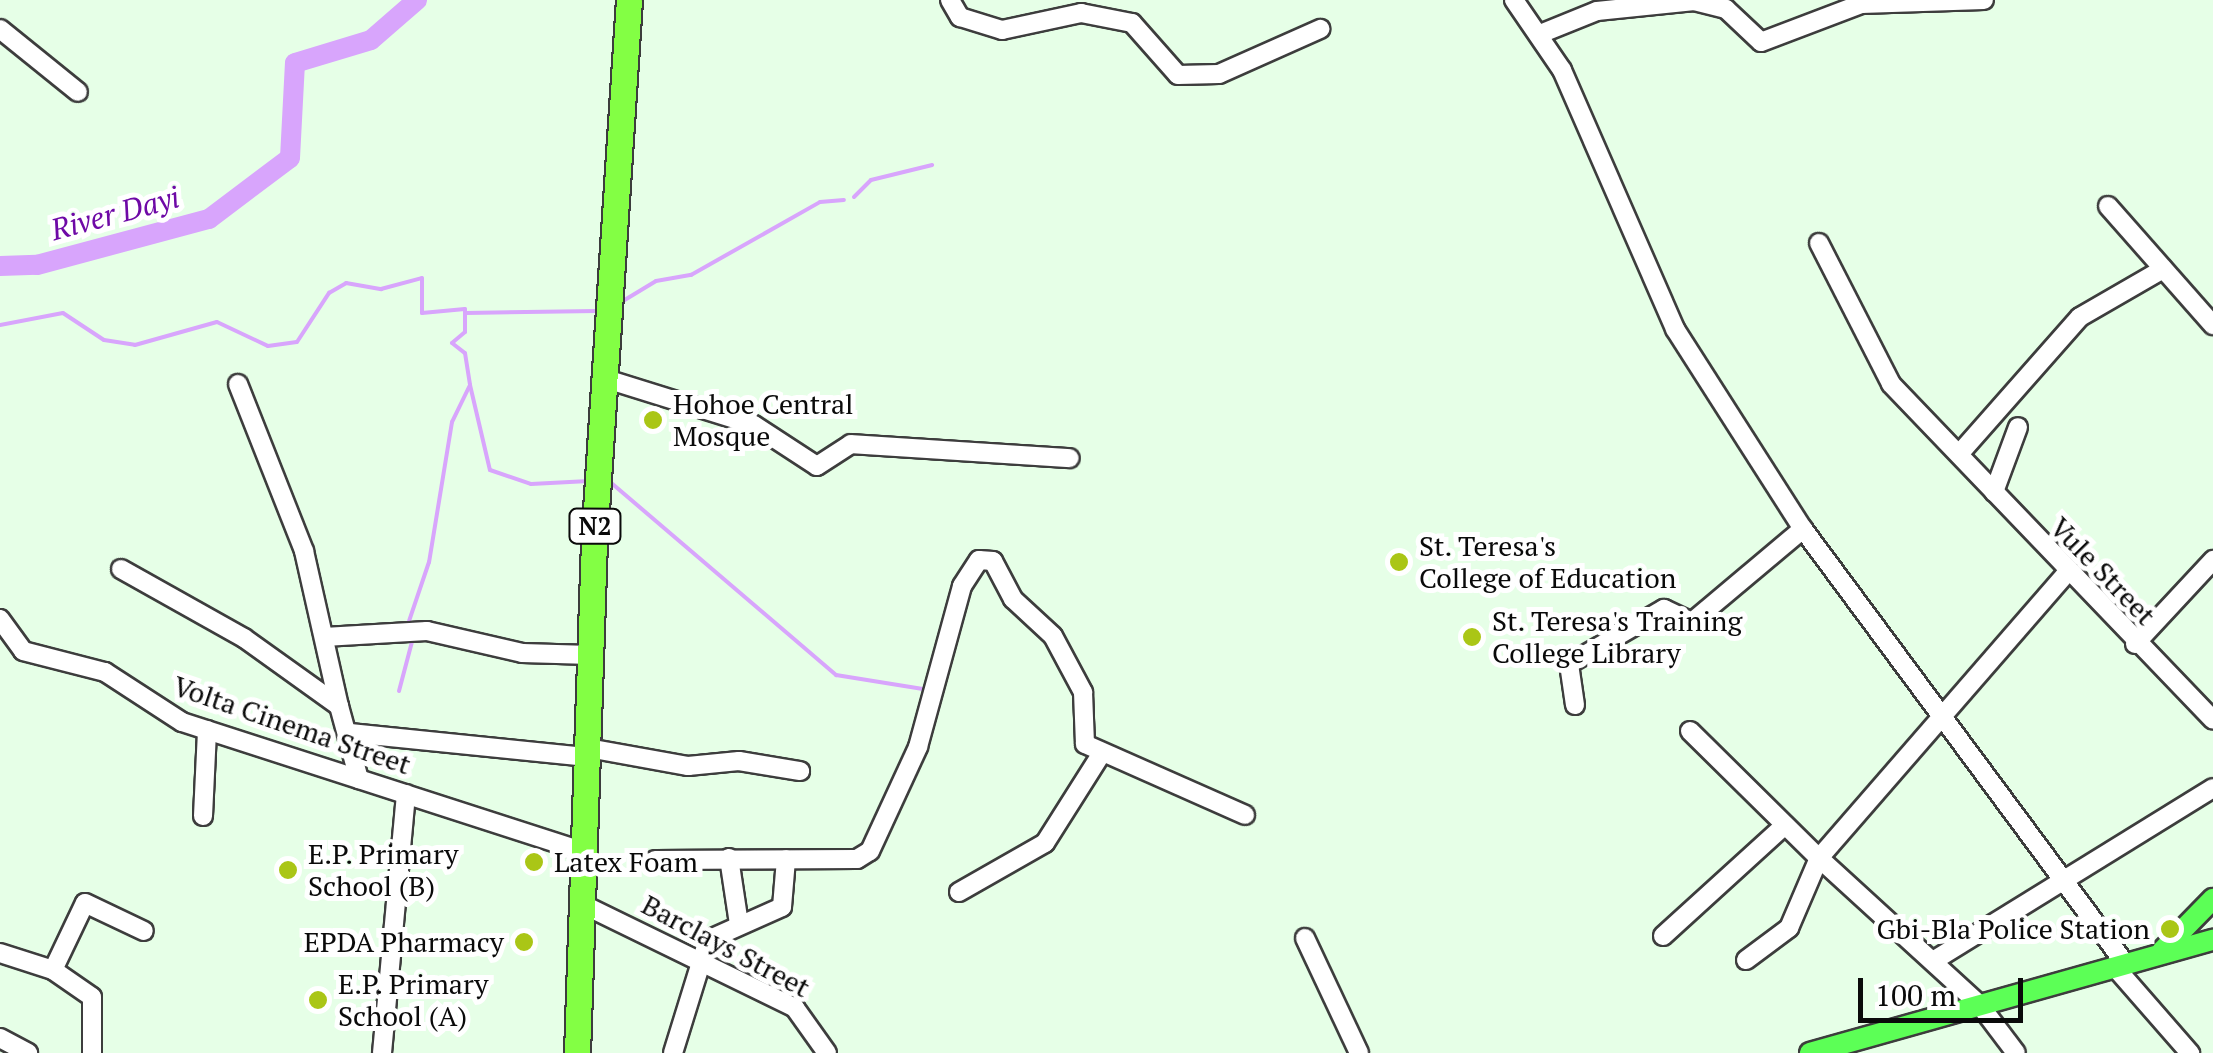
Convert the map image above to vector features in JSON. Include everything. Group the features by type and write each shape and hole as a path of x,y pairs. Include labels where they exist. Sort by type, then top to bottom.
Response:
{"highway":[{"name":"N2","path":"577,1053 603,378 629,0"}],"main road":[{"path":"2160,952 2213,898"},
{"path":"1810,1053 2213,940"}],"street":[{"path":"950,0 960,18 1002,30 1080,13 1132,23 1178,76 1219,74 1320,29"},
{"path":"1514,0 1540,34 1638,260 1802,530 2119,964 2190,1053"},
{"path":"1540,34 1597,11 1694,1 1726,9 1761,42 1861,4 1984,0"},
{"path":"0,29 78,92"},
{"path":"2108,206 2213,325"},
{"name":"Vule Street","path":"1818,243 1891,384 1960,452 2065,575 2212,716"},
{"path":"1960,452 2066,330 2164,270"},
{"path":"603,378 754,426 817,466 851,444 1070,458"},
{"path":"238,384 304,552 339,706 350,732 358,779"},
{"path":"1994,492 2018,427"},
{"path":"1575,705 1569,664 1664,609 1692,622 1802,530"},
{"path":"655,860 786,859 870,851 918,747 962,586 979,560 992,560 1013,599 1053,636 1083,692 1082,738 1100,756 1245,815"},
{"path":"2135,644 2213,560"},
{"path":"121,569 244,638 339,706"},
{"path":"1746,960 1789,928 1819,858 2065,575"},
{"name":"Volta Cinema Street","path":"0,619 23,651 105,672 207,730 587,852"},
{"path":"324,637 427,631 522,654 591,655"},
{"path":"203,816 207,730"},
{"path":"1690,731 1784,826 1978,1004 2017,1053"},
{"path":"350,732 588,752 688,766 723,760 800,771"},
{"path":"959,892 1045,844 1100,756"},
{"path":"1933,961 2058,876 2213,788"},
{"path":"382,1053 406,794"},
{"path":"1663,936 1784,826"},
{"path":"729,858 739,924"},
{"path":"673,1053 698,958 713,935 784,904 786,859"},
{"path":"54,970 85,903 144,931"},
{"name":"Barclays Street","path":"584,906 795,1008 827,1053"},
{"path":"1305,938 1359,1053"},
{"path":"0,954 54,970 92,997 92,1053"},
{"path":"0,1038 28,1053"}],"waterway":[{"name":"River Dayi","path":"0,266 37,265 209,219 290,158 295,63 371,40 417,0"},
{"path":"854,197 871,180 932,165"},
{"path":"618,304 656,281 691,275 820,202 844,200"},
{"path":"0,325 63,313 104,340 135,345 217,322 268,346 297,342 329,293 346,283 381,289 422,278 422,313 465,309 465,332 452,343 465,353 470,385 452,422 429,562 408,624"},
{"path":"466,313 597,311"},
{"path":"470,385 490,470 531,484 589,481"},
{"path":"609,481 836,675 923,689"},
{"path":"399,691 413,638"}],"place":[{"name":"Hohoe Central Mosque","path":"653,420"},
{"name":"St. Teresa's College of Education","path":"1399,562"},
{"name":"St. Teresa's Training College Library","path":"1472,637"},
{"name":"Latex Foam","path":"534,862"},
{"name":"E.P. Primary School (B)","path":"288,870"},
{"name":"Gbi-Bla Police Station","path":"2170,929"},
{"name":"EPDA Pharmacy","path":"524,942"},
{"name":"E.P. Primary School (A)","path":"318,1000"}]}
